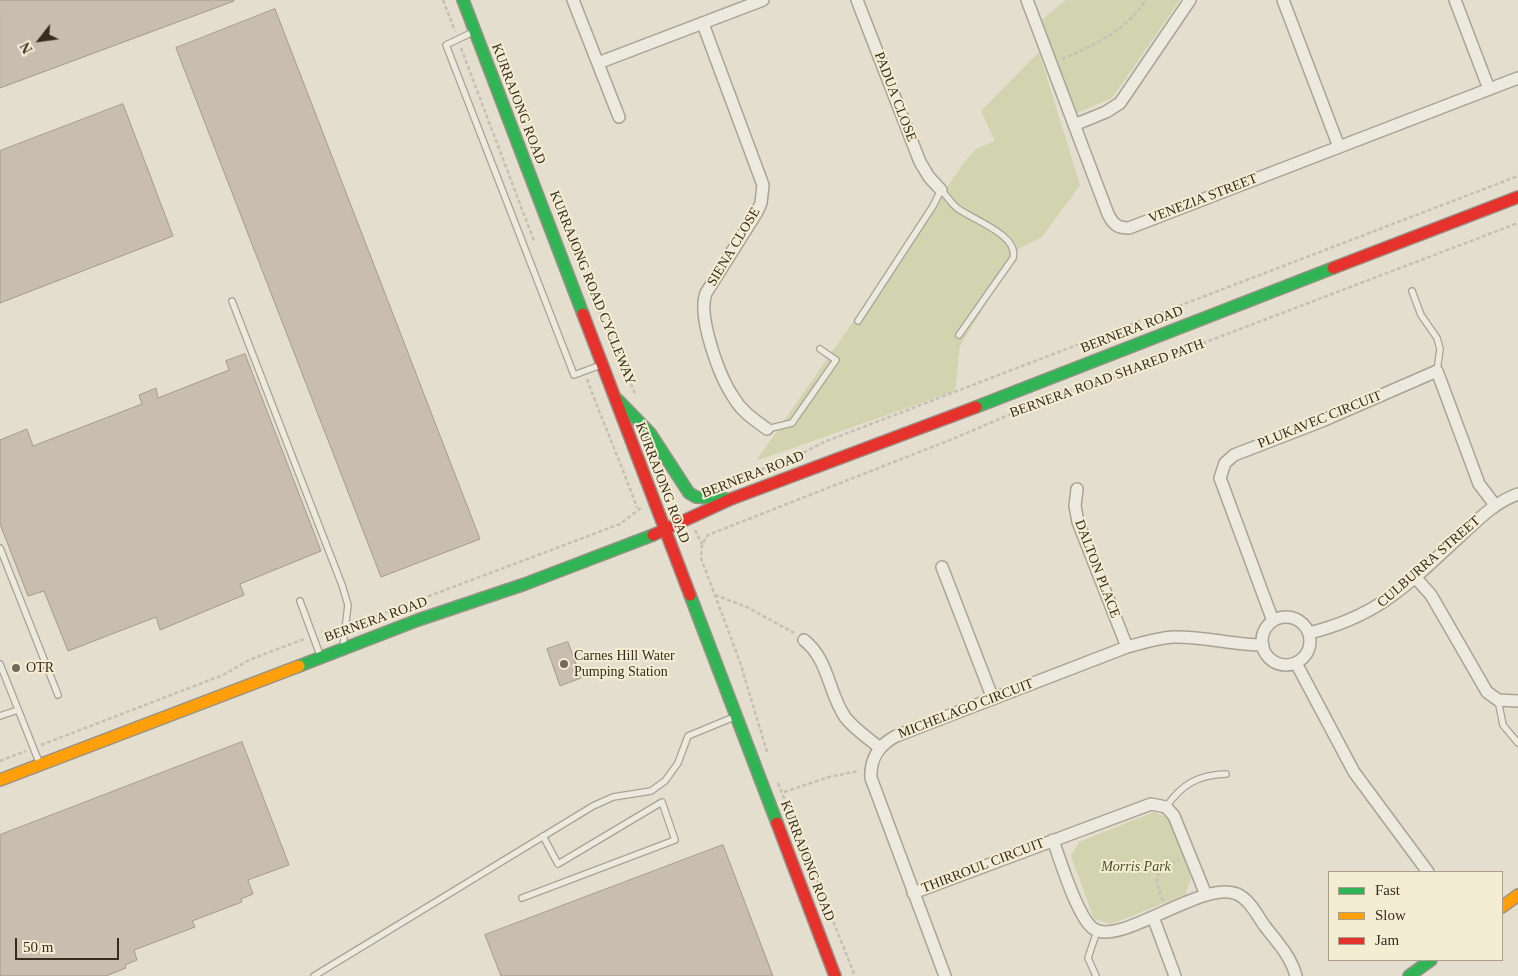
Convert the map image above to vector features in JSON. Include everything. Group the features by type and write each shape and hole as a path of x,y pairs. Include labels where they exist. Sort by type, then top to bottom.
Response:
{"main road":[{"name":"KURRAJONG ROAD","path":"463,0 611,393 835,976"},
{"name":"BERNERA ROAD","path":"0,780 418,620 525,584 665,530 695,513 838,458 922,429 1054,375 1518,197"},
{"path":"611,393 650,433 689,493 696,497 731,499"},
{"path":"1503,906 1518,894"},
{"path":"1409,976 1430,961"}],"street":[{"path":"573,0 619,116"},
{"path":"598,64 763,0"},
{"name":"PADUA CLOSE","path":"857,0 920,162 941,190"},
{"name":"VENEZIA STREET","path":"1027,0 1108,214 1112,222 1122,228 1129,228 1518,78"},
{"path":"1074,125 1106,112 1120,103 1190,0"},
{"path":"1283,0 1339,147"},
{"path":"1455,0 1489,90"},
{"name":"SIENA CLOSE","path":"703,24 763,185 761,204 757,212 703,300 703,319 726,384 734,398 748,415 767,429"},
{"path":"1437,371 1479,484 1494,505"},
{"name":"PLUKAVEC CIRCUIT","path":"1273,621 1222,485 1221,472 1224,463 1234,455 1322,421 1437,371"},
{"name":"DALTON PLACE","path":"1077,489 1075,506 1078,522 1127,647"},
{"name":"CULBURRA STREET","path":"1309,633 1344,623 1368,612 1392,596 1415,577 1494,505 1518,494"},
{"path":"942,567 993,699"},
{"path":"1415,577 1431,595 1482,684 1498,700 1518,701"},
{"path":"1282,617 1297,619 1309,633 1309,648 1304,657 1296,663 1279,664 1271,659 1263,644 1264,632 1273,621 1282,617"},
{"name":"MICHELAGO CIRCUIT","path":"880,748 896,736 1127,647 1170,637 1263,644"},
{"path":"804,640 812,647 823,663 845,716 880,748 873,759 871,770 873,785 945,976"},
{"path":"1296,663 1354,772 1427,871"},
{"name":"THIRROUL CIRCUIT","path":"913,893 1143,806 1151,804 1166,808"},
{"path":"1166,808 1174,816 1206,895"},
{"name":"THIRROUL CIRCUIT","path":"1053,840 1083,916 1097,931"},
{"path":"1097,931 1111,932 1206,895 1225,891 1238,894 1244,898 1291,961 1296,976"},
{"path":"1153,917 1175,976"}],"lane":[{"path":"475,32 446,45 574,375 601,365"},
{"path":"858,320 933,206 941,190 957,207 1009,240 1014,252 1013,258 959,335"},
{"path":"1412,290 1421,315 1437,338 1440,349 1437,371"},
{"path":"232,300 342,585 348,605 343,649"},
{"path":"767,429 792,423 836,360 820,349"},
{"path":"0,548 58,695"},
{"path":"300,601 321,657"},
{"path":"0,664 40,765"},
{"path":"1498,700 1503,725 1518,743"},
{"path":"0,716 18,710"},
{"path":"314,976 593,806 613,797 651,791 665,781 678,763 688,736 736,717"},
{"path":"1166,808 1176,795 1197,778 1226,774"},
{"path":"522,898 675,840 662,802 558,864 543,836"},
{"path":"1096,976 1088,958 1097,931"}],"path":[{"path":"443,0 534,242"},
{"path":"1051,63 1109,36 1131,19 1146,0"},
{"path":"725,484 801,454 824,442 1518,176"},
{"name":"BERNERA ROAD SHARED PATH","path":"715,595 701,558 702,544 708,535 716,530 955,438 1053,396 1104,382 1518,223"},
{"name":"KURRAJONG ROAD CYCLEWAY","path":"593,296 637,397"},
{"path":"0,761 223,675 248,660 620,524 631,517 637,508 623,466 608,434 584,371"},
{"path":"715,595 747,607 786,627 804,640"},
{"path":"715,595 740,662 767,754"},
{"path":"784,792 829,777 871,770"},
{"path":"776,778 784,792 855,976"},
{"path":"1167,911 1158,888 1157,875 1164,866 1191,855"}],"green space":[{"path":"1066,0 1180,0 1112,98 1077,113 1041,20"},
{"path":"1039,52 1080,185 1042,237 1020,248 960,346 955,391 756,461 966,160 976,149 995,141 981,111"},
{"name":"Morris Park","path":"1154,812 1169,818 1191,878 1185,895 1111,924 1094,919 1071,856 1079,842"}],"building":[{"path":"0,0 234,0 234,1 0,88"},
{"path":"275,9 480,539 381,577 176,48"},
{"path":"123,104 173,236 0,303 0,151"},
{"path":"245,354 321,551 240,584 244,595 160,630 156,617 68,651 44,591 28,596 0,524 0,440 27,429 33,446 142,404 139,395 156,388 158,398 229,370 226,361"},
{"name":"Carnes Hill Water Pumping Station","path":"568,642 581,678 560,686 547,649"},
{"path":"242,742 289,865 248,880 253,894 241,899 242,902 192,921 195,927 134,950 137,960 125,965 126,968 106,976 0,976 0,835"},
{"path":"723,845 773,976 501,976 485,935"}],"traffic: fast":[{"path":"463,0 583,314"},
{"path":"976,407 1333,268"},
{"path":"618,400 650,433 689,493 696,497 726,499"},
{"path":"299,666 418,620 525,584 653,535"},
{"path":"690,595 777,823"},
{"path":"1409,976 1430,961"}],"traffic: slow":[{"path":"0,780 299,666"},
{"path":"1503,906 1518,895"}],"traffic: jam":[{"path":"1333,268 1518,197"},
{"path":"583,314 690,595"},
{"path":"653,535 731,499 976,407"},
{"path":"777,823 835,976"}],"place":[{"name":"Carnes Hill Water Pumping Station","path":"564,664"},
{"name":"OTR","path":"16,668"}]}
